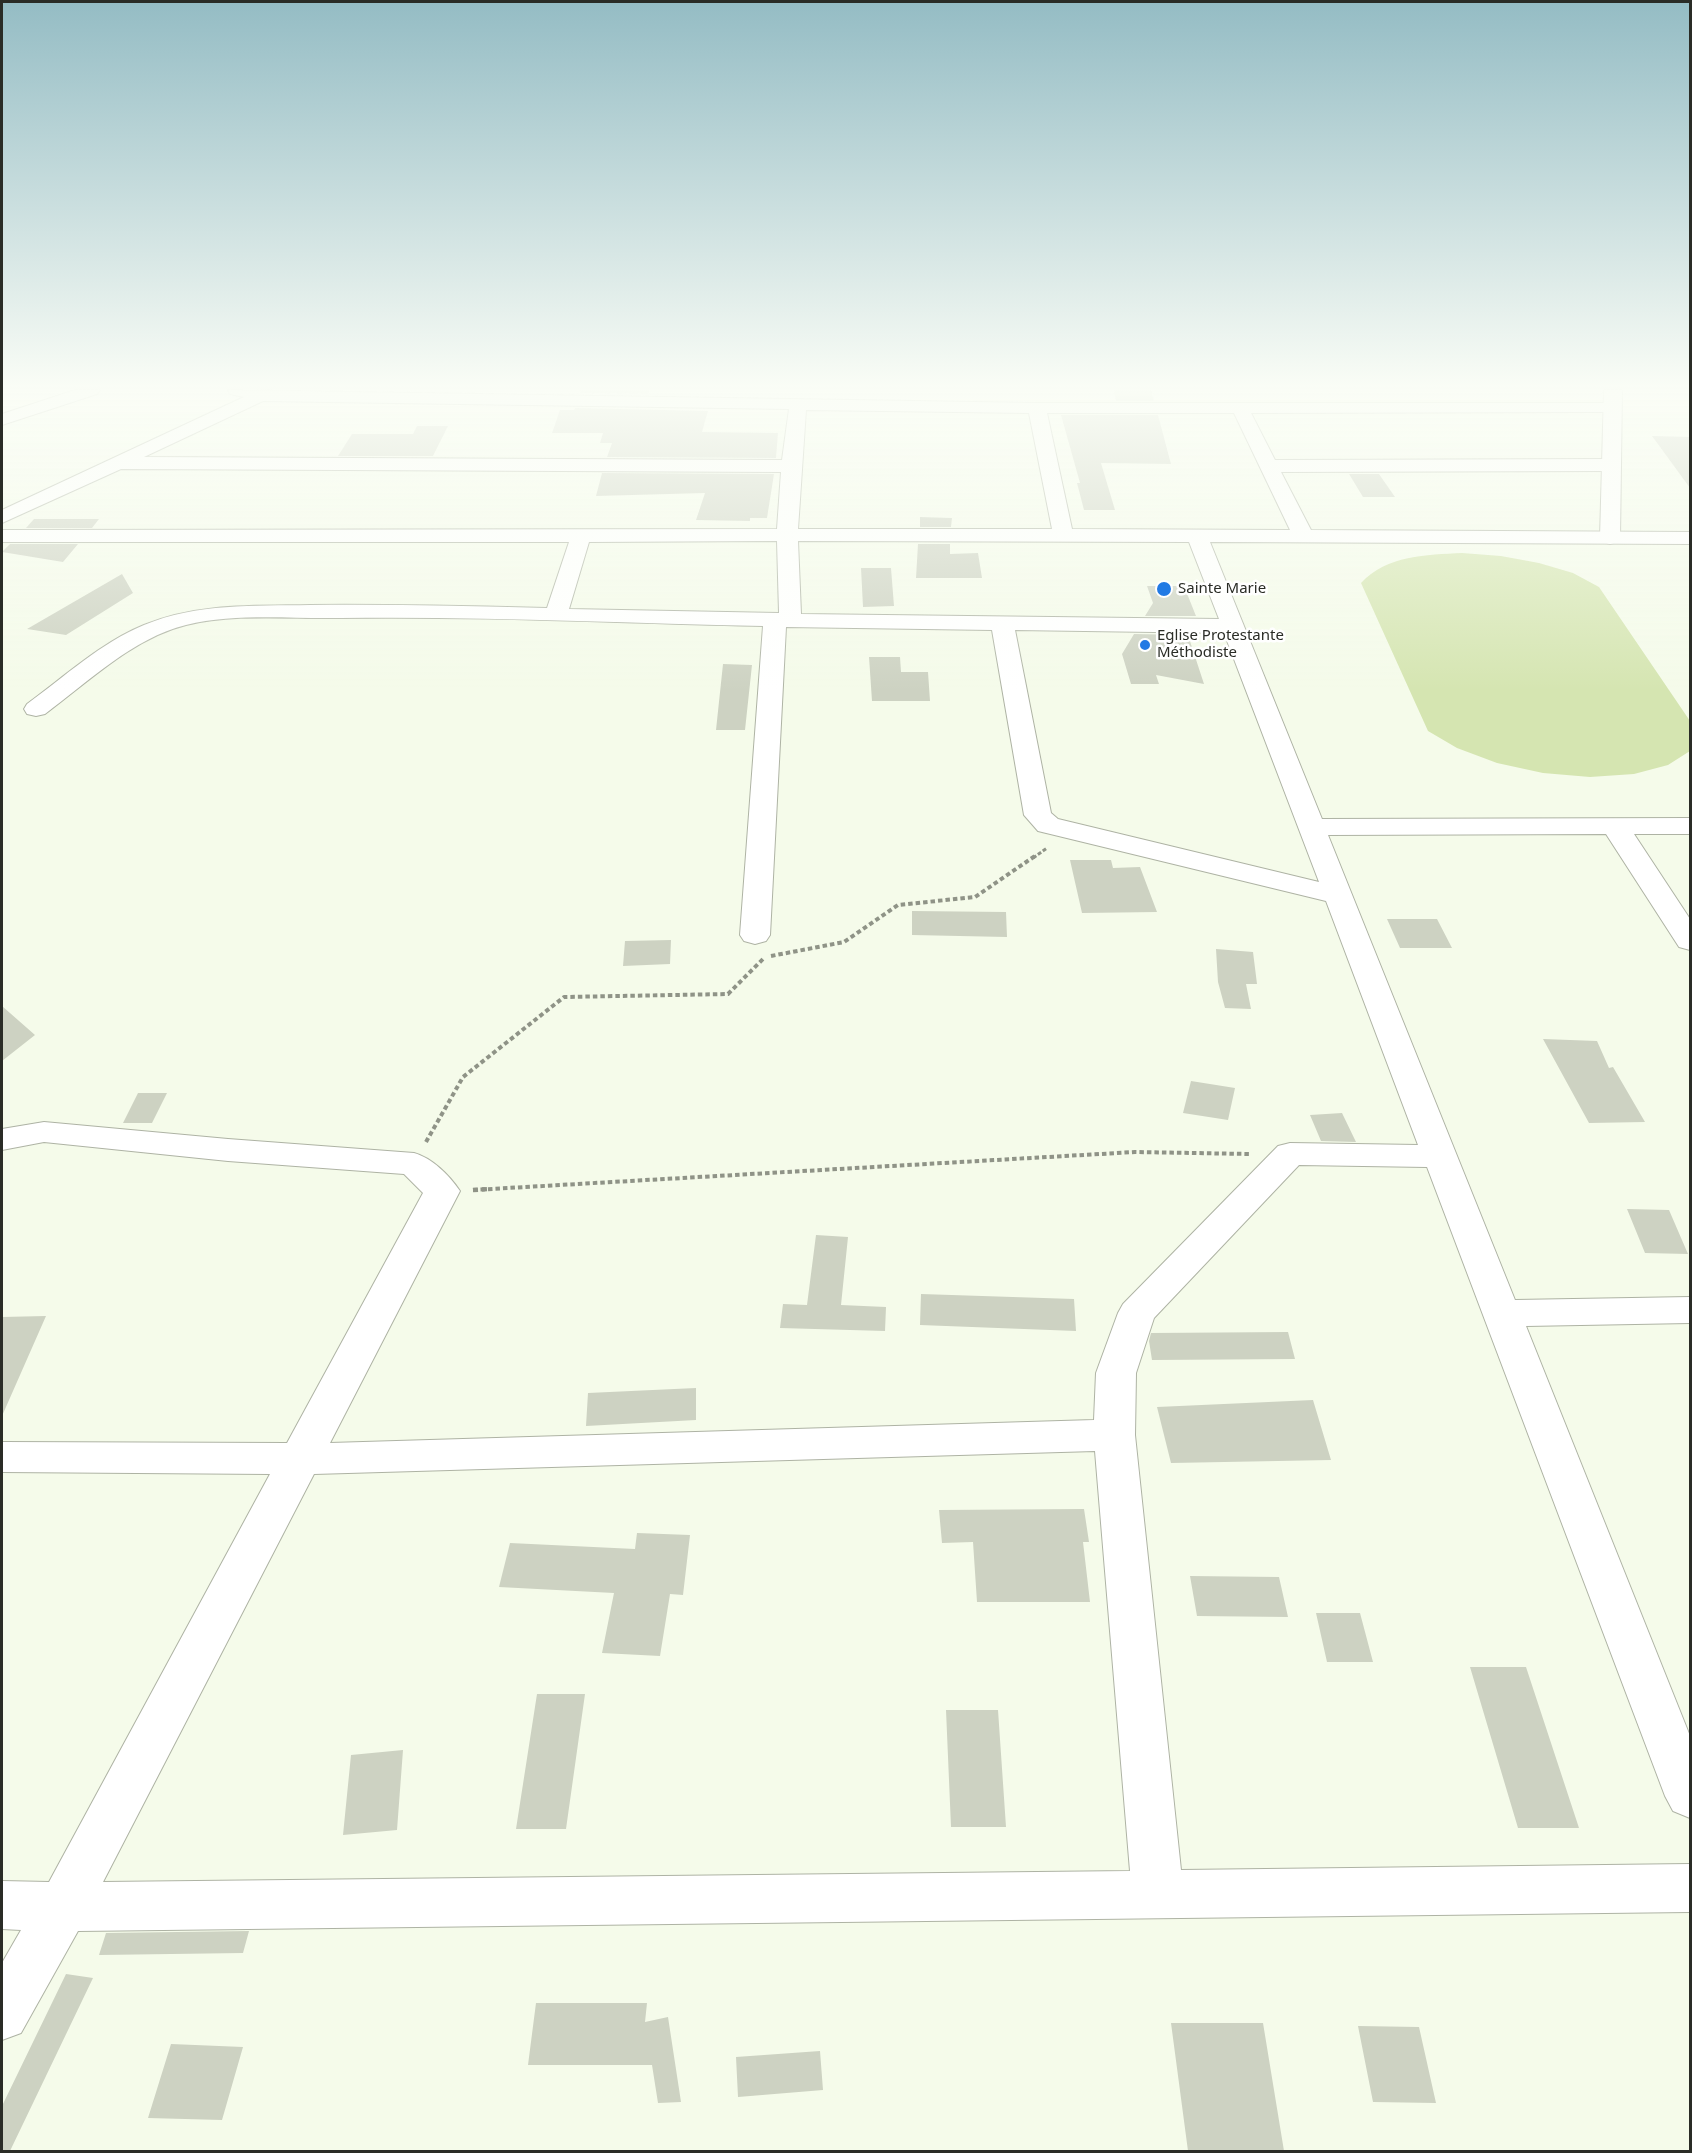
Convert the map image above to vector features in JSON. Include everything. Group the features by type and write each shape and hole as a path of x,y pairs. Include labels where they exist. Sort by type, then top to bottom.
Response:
{"street":[{"path":"2,517 60,490"},
{"path":"755,935 782,620 790,490"},
{"path":"1054,490 1063,535"},
{"path":"1281,490 1304,537"},
{"path":"1610,538 1611,490"},
{"path":"2,537 1063,535 1690,538"},
{"path":"556,615 581,536"},
{"path":"1198,537 1690,1796"},
{"path":"36,710 119,648 151,630 183,619 266,610 1234,626"},
{"path":"1002,622 1038,815 1048,825 1339,896"},
{"path":"1614,825 1690,940"},
{"path":"1312,827 1690,826"},
{"path":"2,1139 44,1132 240,1151 428,1178 299,1459 63,1907 2,2014"},
{"path":"1158,1893 1114,1435 1116,1373 1137,1313 1290,1154 1440,1156"},
{"path":"1502,1313 1690,1310"},
{"path":"2,1457 299,1459 1114,1435"},
{"path":"2,1905 63,1907 1690,1888"}],"path":[{"path":"1073,831 975,897 898,905 844,942 765,957 728,994 564,996 463,1077 428,1178 1135,1152 1290,1154"}],"green space":[{"path":"1462,553 1501,556 1539,563 1573,573 1599,587 1690,721 1690,751 1668,765 1634,774 1590,777 1543,773 1497,763 1457,748 1428,731 1361,583 1383,567 1408,558"}],"building":[{"path":"597,490 771,490 767,518 750,518 750,521 696,520 705,493 596,496"},
{"path":"1079,490 1109,490 1115,510 1084,510"},
{"path":"1359,490 1390,490 1395,497 1363,497"},
{"path":"920,517 952,518 951,527 920,527"},
{"path":"34,519 99,519 92,528 26,528"},
{"path":"10,544 78,544 63,562 2,552"},
{"path":"918,544 950,544 950,554 978,553 982,578 916,578"},
{"path":"861,568 891,568 894,606 863,607"},
{"path":"122,574 133,593 66,635 27,629"},
{"path":"1147,586 1184,586 1196,616 1145,616 1153,603"},
{"path":"1134,634 1188,635 1204,684 1156,675 1159,684 1131,684 1122,654"},
{"path":"869,657 900,657 901,672 928,672 930,701 872,701"},
{"path":"723,664 752,665 745,730 716,730"},
{"path":"1070,860 1111,860 1113,868 1140,867 1157,912 1082,913"},
{"path":"912,911 1006,912 1007,937 912,935"},
{"path":"1387,919 1437,919 1452,948 1400,948"},
{"path":"671,940 670,964 623,966 625,941"},
{"path":"1216,949 1253,952 1257,984 1246,984 1251,1009 1225,1008 1218,982"},
{"path":"2,1006 35,1035 2,1061"},
{"path":"1543,1039 1597,1041 1609,1068 1613,1067 1645,1122 1589,1123"},
{"path":"1191,1081 1235,1088 1228,1120 1183,1113"},
{"path":"138,1093 167,1093 152,1123 123,1123"},
{"path":"1342,1113 1356,1142 1321,1141 1310,1115"},
{"path":"1627,1209 1669,1210 1688,1254 1645,1253"},
{"path":"816,1235 848,1237 841,1305 886,1307 885,1331 780,1328 783,1304 807,1305"},
{"path":"921,1294 1074,1299 1076,1331 920,1325"},
{"path":"46,1316 2,1416 2,1317"},
{"path":"1288,1332 1295,1359 1152,1360 1149,1341 1151,1333"},
{"path":"696,1388 696,1420 586,1426 588,1393"},
{"path":"1313,1400 1331,1460 1171,1463 1157,1407"},
{"path":"1084,1509 1089,1542 1083,1542 1090,1602 977,1602 973,1542 942,1543 939,1510"},
{"path":"637,1533 690,1535 683,1595 670,1594 660,1656 602,1653 614,1593 499,1587 510,1543 635,1549"},
{"path":"1190,1576 1279,1577 1288,1617 1197,1616"},
{"path":"1316,1613 1360,1613 1373,1662 1327,1662"},
{"path":"1470,1667 1526,1667 1579,1828 1518,1828"},
{"path":"537,1694 585,1694 566,1829 516,1829"},
{"path":"946,1710 998,1710 1006,1827 951,1827"},
{"path":"403,1750 397,1830 343,1835 351,1755"},
{"path":"249,1931 243,1953 99,1955 106,1933"},
{"path":"66,1974 93,1978 10,2151 2,2151 2,2106"},
{"path":"536,2003 647,2003 645,2022 668,2017 681,2102 658,2103 652,2065 528,2065"},
{"path":"1171,2023 1263,2023 1284,2151 1188,2151"},
{"path":"1358,2026 1419,2027 1436,2103 1373,2102"},
{"path":"171,2044 243,2047 222,2120 148,2118"},
{"path":"820,2051 823,2090 738,2097 736,2057"}],"place":[{"name":"Sainte Marie","path":"1164,589"},
{"name":"Eglise Protestante Méthodiste","path":"1145,645"}]}
